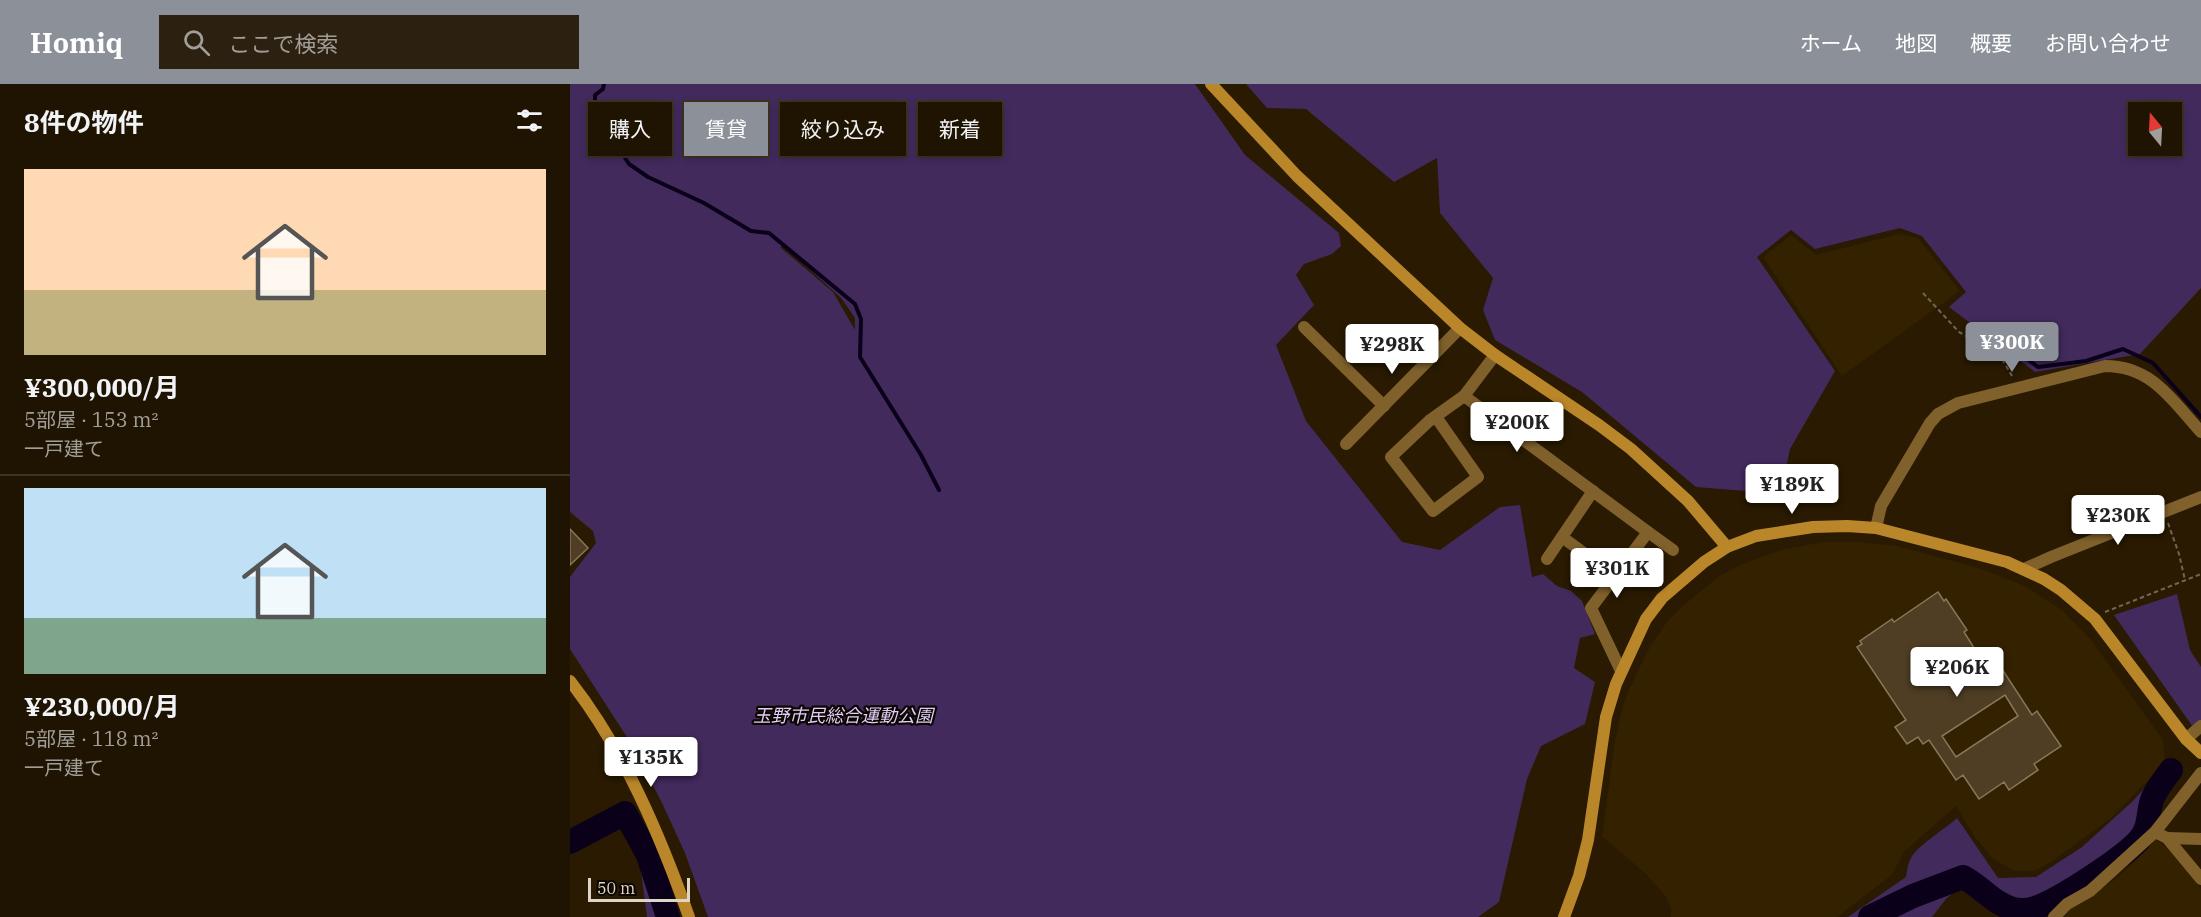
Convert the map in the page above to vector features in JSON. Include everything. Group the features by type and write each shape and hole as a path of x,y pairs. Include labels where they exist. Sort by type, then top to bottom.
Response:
{"street":[{"path":"1211,84 1297,176 1460,328 1495,355 1631,449 1688,501 1727,547"},
{"path":"1304,327 1384,406"},
{"path":"1346,444 1460,328"},
{"path":"1436,417 1478,477 1433,511 1391,457 1436,417 1464,396 1495,355"},
{"path":"1876,528 1881,506 1930,423 1938,414 1958,403 2105,366 2132,368 2156,383 2201,432"},
{"path":"1464,396 1673,550"},
{"path":"1547,559 1593,491"},
{"path":"2024,569 2201,497"},
{"path":"1564,917 1579,876 1588,840 1606,717 1621,671 1646,619 1662,598 1704,562 1727,547 1756,536 1794,530 1847,526 1876,528 2007,562 2024,569 2061,590 2095,619 2186,739 2201,753"},
{"path":"1621,671 1591,608 1648,531"},
{"path":"1562,537 1615,576"},
{"path":"570,681 616,753 632,783 655,830 689,917"},
{"path":"2186,739 2201,726"},
{"path":"2054,917 2067,904 2090,891 2156,832 2201,773"},
{"path":"2156,832 2167,838 2201,879"},
{"path":"2167,838 2201,839"}],"path":[{"path":"1923,292 1959,332 1999,354 2018,387"},
{"path":"2164,512 2186,580"},
{"path":"2095,619 2109,609 2201,574"}],"shaded area":[{"path":"1899,234 1918,238 1960,291 1842,376 1763,257 1791,235 1816,255"},
{"path":"1824,542 1859,542 1897,546 1979,568 2025,586 2063,611 2091,640 2163,740 2165,763 2111,818 2051,862 2034,871 2015,871 1993,859 1975,837 1956,806 1904,852 1892,875 1837,917 1671,917 1671,908 1666,897 1647,875 1602,836 1615,740 1623,705 1651,645 1667,622 1718,577 1742,564 1784,549"},
{"path":"2156,839 2177,857 2201,889 2201,917 2061,917 2070,907 2119,877"}],"green space":[{"name":"玉野市民総合運動公園","path":"570,84 1195,84 1245,155 1339,233 1341,246 1332,254 1304,264 1296,275 1314,305 1276,345 1306,421 1402,542 1440,550 1500,507 1520,505 1532,577 1543,574 1557,586 1571,591 1582,601 1595,634 1580,638 1574,668 1595,682 1585,724 1541,746 1527,779 1499,902 1478,917 708,917 685,853 662,803 632,745 570,649 570,577 596,543 593,531 570,512","holes":["784,246 841,298 855,318 855,330 833,292 780,247"]},
{"path":"1246,84 2201,84 2201,288 2140,354 2035,372 1949,307 1966,292 1922,236 1900,228 1815,249 1791,230 1757,257 1835,371 1790,449 1786,469 1805,486 1783,494 1696,487 1582,392 1495,340 1483,310 1493,278 1440,213 1437,158 1394,182 1306,109 1267,108"},
{"path":"2177,594 2190,650 2201,667 2201,722 2193,727 2114,615"},
{"path":"2168,761 2173,772 2163,790 2166,797 2134,837 2048,897 2019,904 1995,894 1974,875 1946,899 1932,917 1848,917 1906,877 1909,862 1914,853 1957,818 1998,878 2036,877 2082,847 2133,801"},
{"path":"640,863 651,863 666,895 673,917 647,917"}],"building":[{"path":"570,529 588,548 570,565"},
{"path":"1938,592 1944,601 1946,599 1967,630 1964,632 1979,656 1983,658 1991,652 2032,715 2037,711 2061,746 2034,764 2038,770 2009,790 2004,782 1979,799 1963,775 1956,780 1929,740 1923,744 1918,737 1907,744 1895,727 1906,720 1857,647 1862,644 1860,641 1892,619 1894,622","holes":["2005,695 2018,716 1956,757 1942,736"]}],"waterway":[{"path":"604,84 603,89 595,95 595,114 602,137 620,150 629,164 648,177 704,203 751,231 769,233 855,304 861,319 860,357 921,455 939,490"},
{"path":"1990,331 2038,367 2086,361 2123,349 2153,363 2201,417"},
{"path":"1870,917 1913,896 1963,877 1999,903 2013,909 2030,909 2046,904 2105,867 2139,840 2147,824 2153,797 2171,770"},
{"path":"570,842 625,813 648,855 668,917"},
{"path":"2041,917 2051,901"}]}
